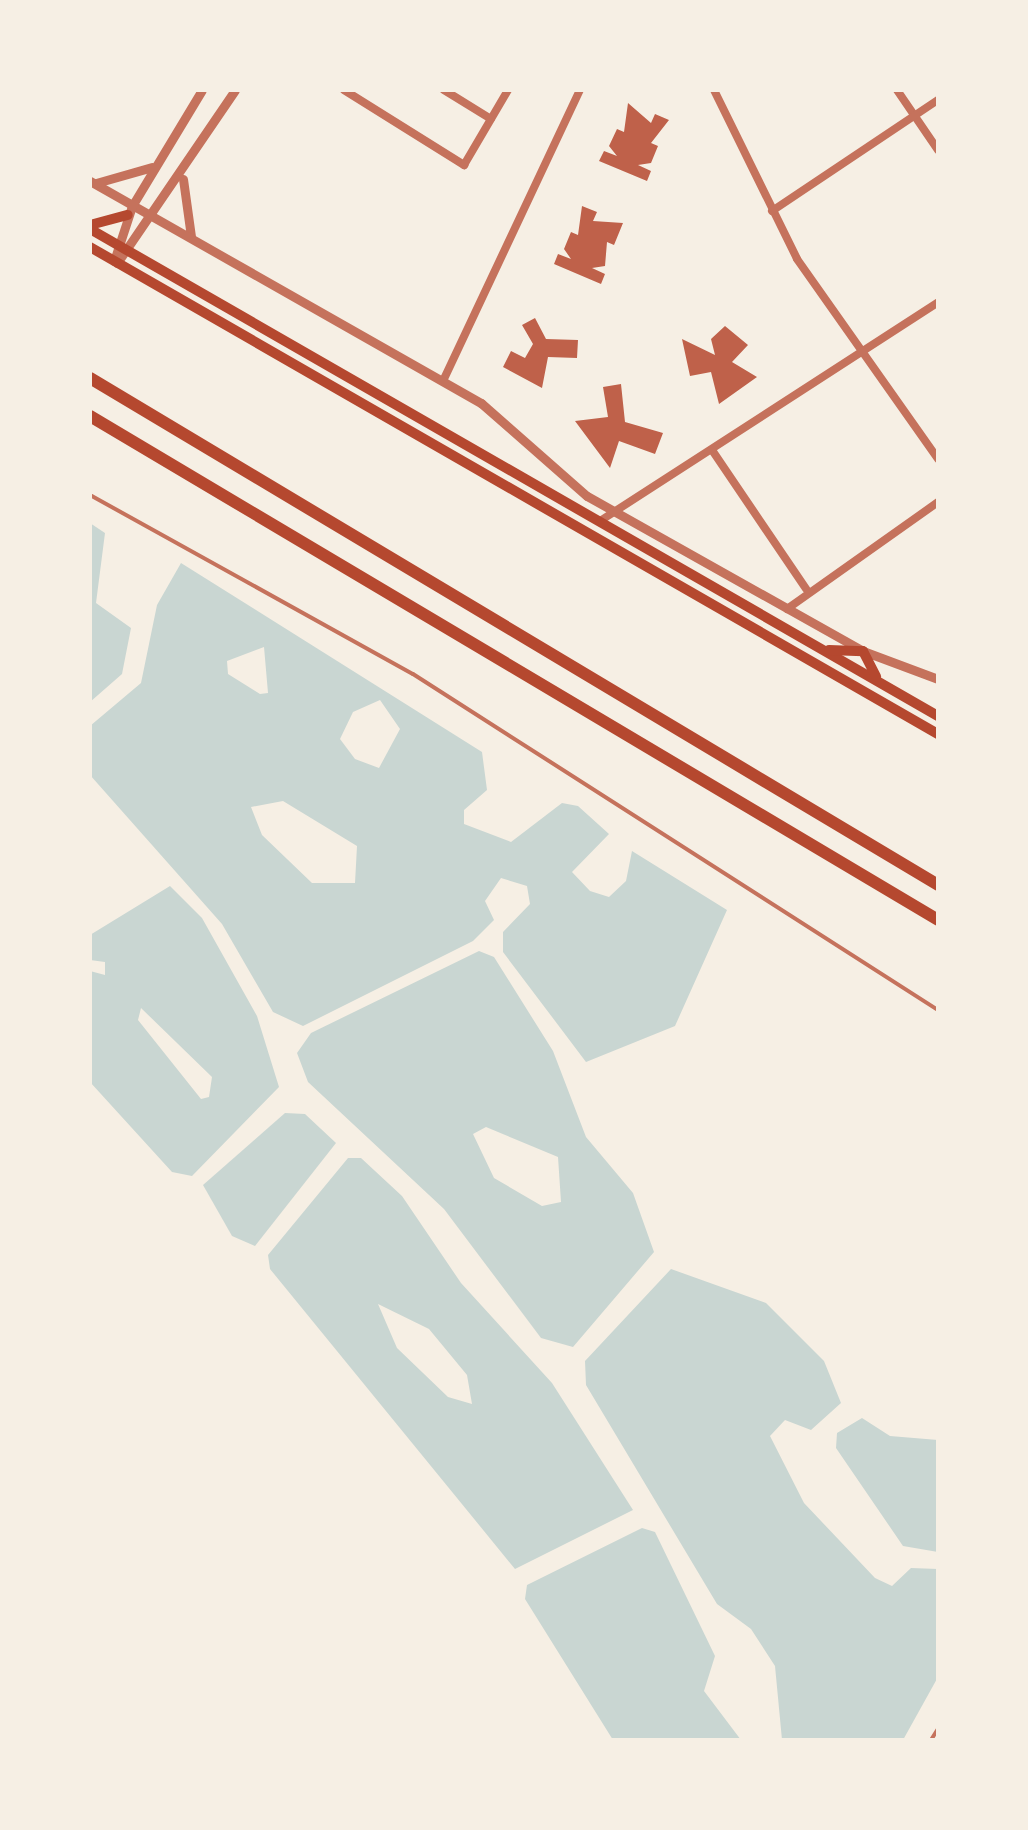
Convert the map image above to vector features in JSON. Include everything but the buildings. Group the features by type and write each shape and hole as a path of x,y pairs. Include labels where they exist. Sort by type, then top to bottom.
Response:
{"highway":[{"path":"90,378 938,885"},
{"path":"90,416 938,920"}],"main road":[{"path":"90,227 130,211"},
{"path":"90,227 938,716"},
{"path":"90,247 938,734"},
{"path":"823,649 863,651 878,681"}],"street":[{"path":"116,262 117,245 130,211 202,90"},
{"path":"116,262 130,252 155,218 235,90"},
{"path":"344,90 464,165 508,90"},
{"path":"444,90 491,119"},
{"path":"444,381 580,90"},
{"path":"714,90 772,211 862,354 938,459"},
{"path":"898,90 938,150"},
{"path":"772,211 938,100"},
{"path":"91,182 126,180 158,162"},
{"path":"187,168 182,212 197,242"},
{"path":"91,182 130,211 155,218 444,381 615,512 863,651 938,679"},
{"path":"600,522 938,302"},
{"path":"712,450 806,588"},
{"path":"787,609 806,588 938,502"}],"lane":[{"path":"90,495 413,674 938,1010"},
{"path":"931,1740 938,1729"}],"shaded area":[{"path":"90,523 105,533 96,603 131,628 122,674 90,702"},
{"path":"181,563 482,752 487,790 464,810 464,824 511,842 562,803 578,806 609,834 572,872 590,891 609,897 626,881 632,851 727,910 675,1026 586,1062 503,952 503,932 530,904 527,886 501,878 485,901 494,920 473,941 303,1026 273,1012 222,924 90,775 90,726 141,683 157,605","holes":["264,647 268,693 260,694 228,674 227,661","380,700 400,729 379,768 355,759 340,739 353,712","283,801 357,846 355,883 312,883 262,835 251,807"]},
{"path":"170,886 202,918 257,1016 279,1087 192,1176 172,1172 90,1082 90,971 105,975 105,962 90,960 90,935","holes":["141,1008 212,1077 209,1097 201,1099 138,1020"]},
{"path":"479,951 494,957 553,1051 586,1137 633,1193 654,1252 573,1347 541,1338 444,1209 308,1082 297,1053 311,1033","holes":["486,1127 558,1157 561,1202 542,1206 494,1178 473,1134"]},
{"path":"285,1113 305,1114 336,1143 255,1246 232,1236 203,1185"},
{"path":"348,1158 361,1158 402,1196 461,1283 552,1383 633,1510 515,1569 270,1269 268,1255","holes":["378,1304 429,1329 467,1375 472,1404 448,1397 397,1348"]},
{"path":"671,1269 766,1303 824,1361 841,1403 811,1430 785,1420 770,1436 804,1503 875,1578 892,1586 911,1568 938,1569 938,1677 903,1740 782,1740 775,1666 751,1629 717,1604 586,1385 585,1361"},
{"path":"862,1418 890,1436 938,1440 938,1552 903,1546 836,1448 837,1433"},
{"path":"642,1528 655,1532 715,1656 704,1691 741,1740 613,1740 525,1599 527,1585"}]}
